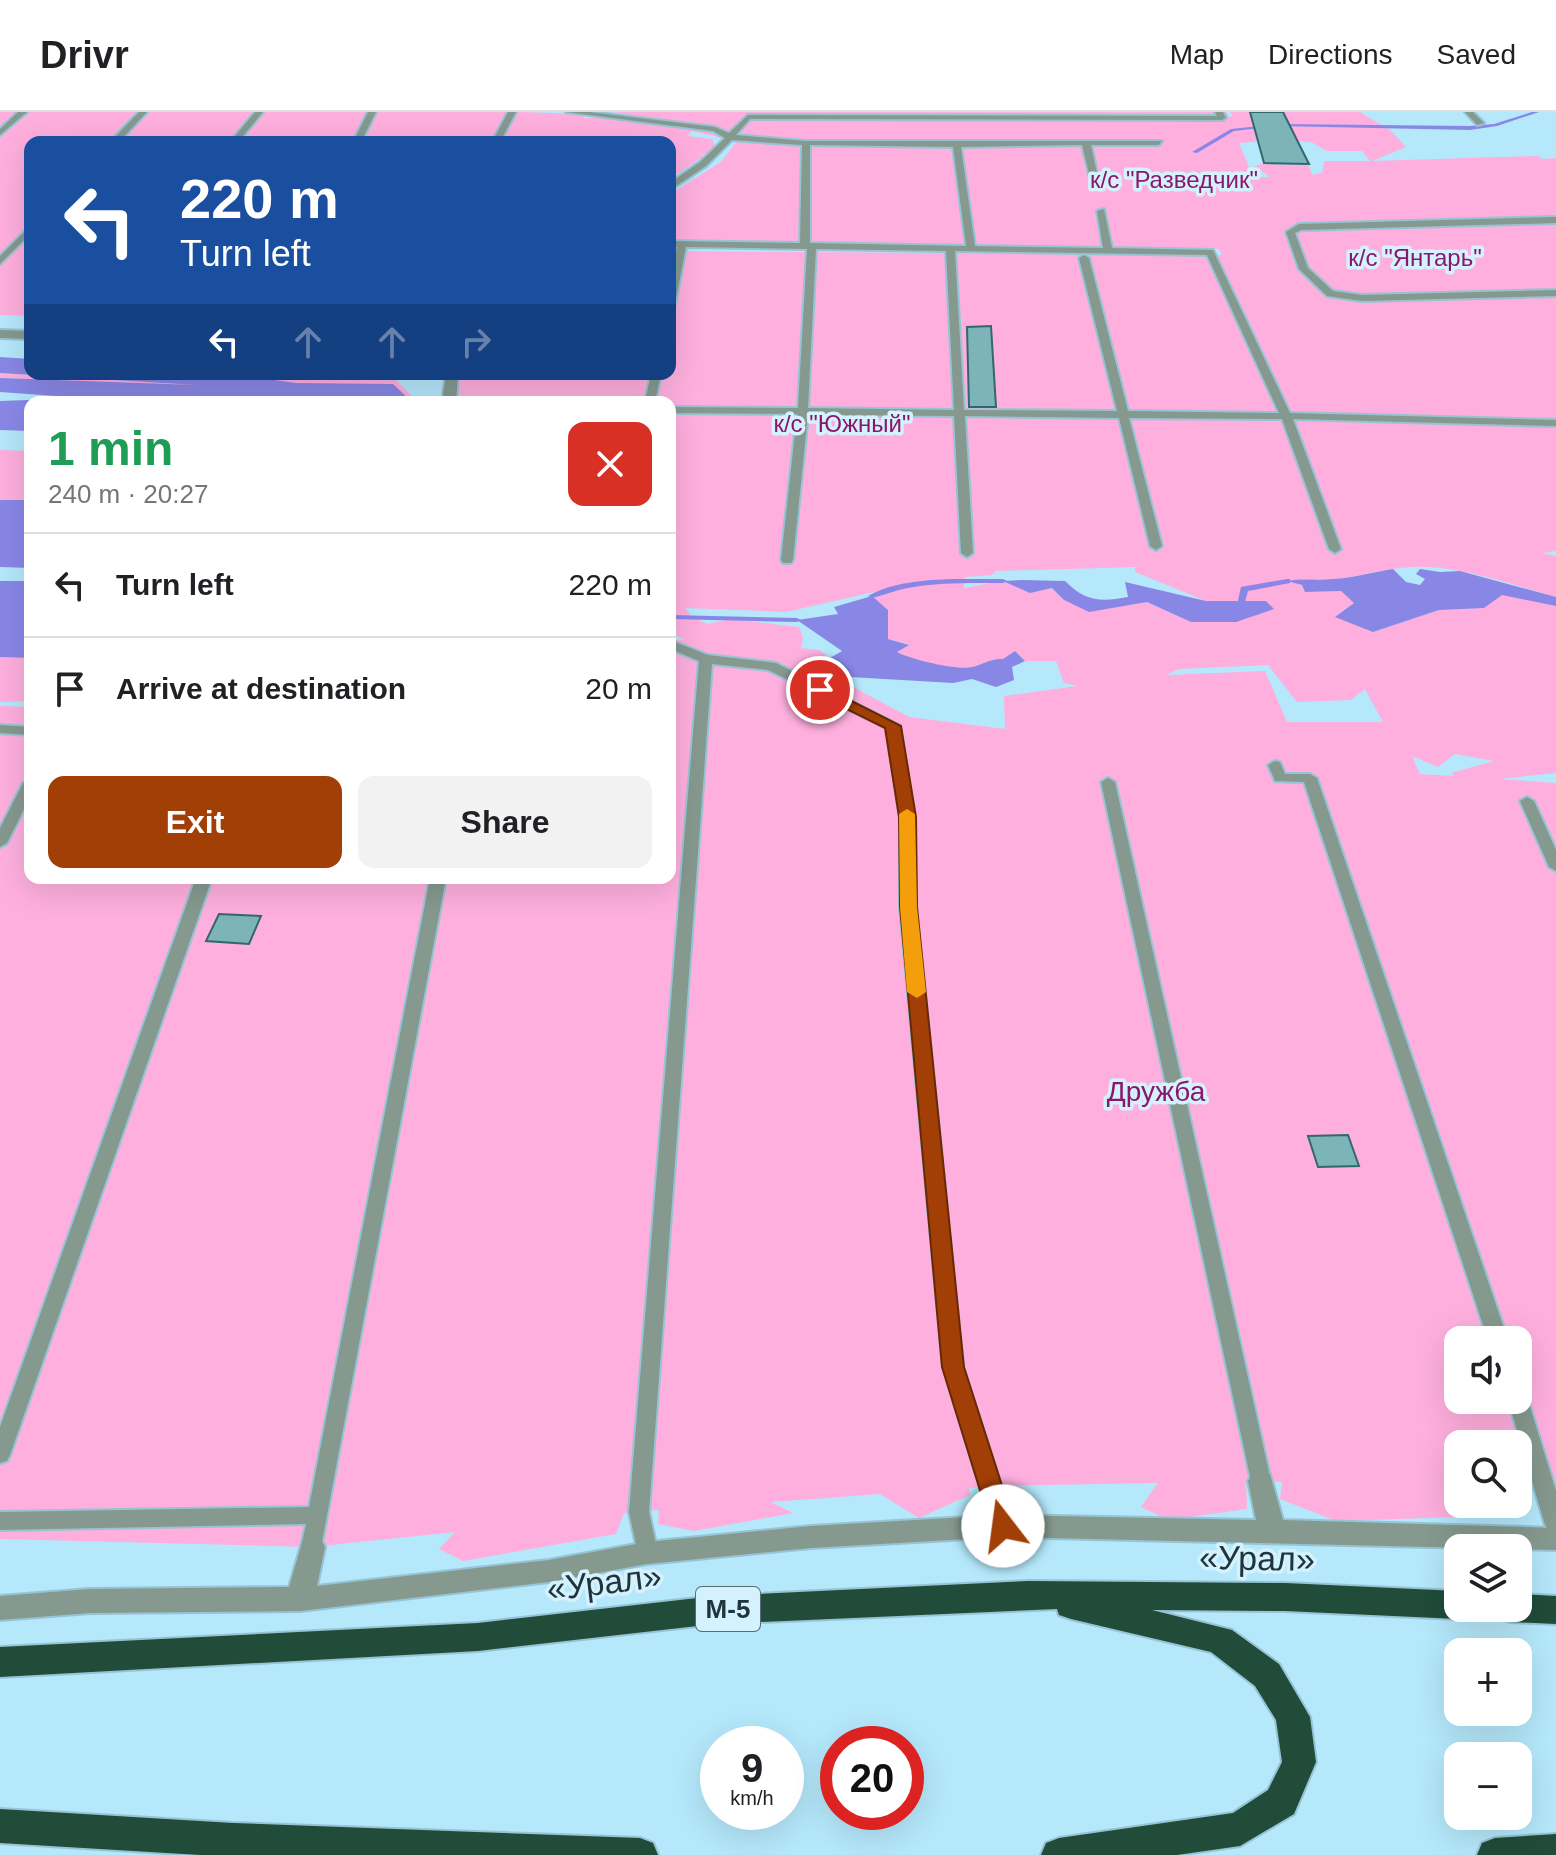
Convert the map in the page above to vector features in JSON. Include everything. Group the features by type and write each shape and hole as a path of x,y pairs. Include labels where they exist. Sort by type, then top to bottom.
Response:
{"highway":[{"name":"«Урал»","path":"0,1662 478,1637 715,1610 1028,1595 1285,1597 1444,1604"},
{"path":"1028,1595 1220,1640 1267,1675 1293,1717 1299,1762 1281,1802 1240,1829 1059,1855"},
{"path":"1532,1609 1556,1610"},
{"path":"0,1826 233,1840 640,1855"},
{"path":"1495,1855 1556,1851"}],"street":[{"path":"0,334 24,335"},
{"path":"1261,1481 1272,1531"},
{"path":"0,1608 90,1601 300,1599 549,1571 647,1553 811,1537 1003,1526 1556,1539"},
{"path":"300,1599 312,1547"}],"lane":[{"path":"0,133 23,112"},
{"path":"120,136 143,112"},
{"path":"239,136 259,112"},
{"path":"360,136 372,112"},
{"path":"499,136 512,112"},
{"path":"570,112 592,112 715,129 730,137 806,143 1159,143"},
{"path":"676,183 703,164 748,114 1222,118 1219,112"},
{"path":"1469,112 1480,123"},
{"path":"1086,142 1095,182"},
{"path":"787,560 803,411 809,245 806,143"},
{"path":"957,145 971,247"},
{"path":"1101,211 1108,249"},
{"path":"1556,220 1299,227 1290,232 1304,269 1330,294 1362,298 1556,293"},
{"path":"0,261 24,235"},
{"path":"676,244 1210,252 1286,416 1335,549"},
{"path":"676,274 682,244"},
{"path":"950,247 967,553"},
{"path":"1084,258 1156,546"},
{"path":"676,410 1286,416 1556,423"},
{"path":"676,646 706,659 771,666 893,726 907,817 908,907 953,1367 1003,1526"},
{"path":"647,1553 639,1512 706,659"},
{"path":"0,729 24,731"},
{"path":"1275,765 1280,778 1310,778 1493,1326"},
{"path":"1108,782 1261,1481"},
{"path":"0,843 24,795"},
{"path":"1527,801 1556,867"},
{"path":"0,1455 202,884"},
{"path":"312,1547 437,884"},
{"path":"1522,1414 1556,1525"},
{"path":"0,1521 318,1515"}],"green space":[{"name":"Дружба","path":"0,112 522,112 584,114 584,118 643,117 613,112 1226,112 1229,117 1233,116 1230,112 1360,112 1390,130 1406,147 1372,161 1556,158 1556,551 1542,553 1556,556 1556,597 1484,576 1429,567 1402,568 1337,579 1289,581 1302,585 1306,592 1341,591 1355,602 1336,616 1373,632 1439,610 1484,607 1502,594 1556,606 1556,773 1499,779 1556,783 1556,1491 1532,1490 1532,1430 1444,1430 1444,1517 1336,1521 1280,1499 1282,1482 1246,1482 1247,1509 1169,1520 1141,1507 1158,1483 969,1488 970,1495 919,1518 880,1494 771,1502 793,1513 694,1531 658,1524 659,1510 624,1513 616,1534 463,1561 439,1549 455,1532 312,1547 0,1539 0,706 24,707 24,884 676,884 676,639 685,640 676,636 676,396 459,396 460,380 676,380 676,251 1222,255 1219,249 676,240 676,190 721,162 737,141 691,131 688,136 712,139 715,146 710,153 701,155 704,156 676,175 676,136 24,136 24,316 0,315","holes":["1282,140 1311,142 1327,151 1362,151 1370,161 1324,161 1322,173 1313,175 1308,165 1262,164 1254,166 1270,177 1253,177 1239,143","1135,567 1135,572 1206,601 1266,601 1191,622 1147,602 1089,611 1064,600 1052,588 1034,592 1003,581 964,588 965,577 992,575 996,571","887,589 872,596 888,610 888,639 908,644 896,652 934,664 965,668 1003,659 1015,651 1025,661 1056,661 1064,683 1078,686 1004,696 1005,729 909,717 818,668 823,668 830,658 819,650 801,648 803,638 799,627 731,619 707,624 691,616 686,608 786,612","1268,665 1297,702 1351,700 1365,689 1383,722 1287,722 1265,671 1166,675 1179,669","1455,754 1494,761 1451,773 1455,776 1420,774 1412,756 1438,767"]},
{"path":"0,373 24,374 24,379 0,378"},
{"path":"52,380 116,380 232,387"},
{"path":"274,380 396,380 412,396 382,396"},
{"path":"0,450 24,451 24,500 0,500"},
{"path":"0,657 24,658 24,701 0,702"}],"shaded area":[{"path":"0,357 24,359 24,374 0,373"},
{"path":"0,378 196,385 114,380 393,384 406,396 56,396 0,392"},
{"path":"24,400 24,431 0,430 0,401"},
{"path":"0,500 24,500 24,568 0,567"},
{"path":"1393,569 1406,582 1420,585 1425,579 1416,574 1420,569 1460,571 1556,597 1556,606 1502,595 1484,608 1439,610 1373,632 1335,617 1354,603 1341,591 1305,592 1302,585 1287,581 1340,578"},
{"path":"0,581 24,581 24,658 0,657"},
{"path":"1003,581 1065,581 1087,597 1102,600 1128,597 1125,582 1206,601 1266,601 1274,609 1236,622 1191,622 1147,602 1089,612 1064,600 1052,588 1030,593"},
{"path":"872,596 888,610 888,639 909,645 897,652 903,655 934,664 965,668 1003,659 1015,651 1025,661 1012,667 1014,680 996,687 972,679 953,683 850,677 830,658 842,651 797,620 838,614 834,607"}],"building":[{"path":"1250,112 1283,112 1309,164 1264,163"},
{"path":"991,326 996,407 969,407 967,327"},
{"path":"219,914 261,916 249,944 206,941"},
{"path":"1348,1135 1359,1166 1318,1167 1308,1136"}],"waterway":[{"path":"1195,152 1233,130 1278,125 1470,128 1495,125 1537,112"},
{"path":"872,596 921,584 1003,581"},
{"path":"1242,600 1244,589 1287,581"},
{"path":"676,617 797,620"}],"slow traffic":[{"path":"907,814 908,907 917,992"}],"route":[{"path":"820,690 893,726 907,817 908,907 953,1367 1003,1526"}],"park label":[{"name":"к/с \"Разведчик\"","path":"1174,180"},
{"name":"к/с \"Янтарь\"","path":"1415,258"},
{"name":"к/с \"Южный\"","path":"842,424"}]}
